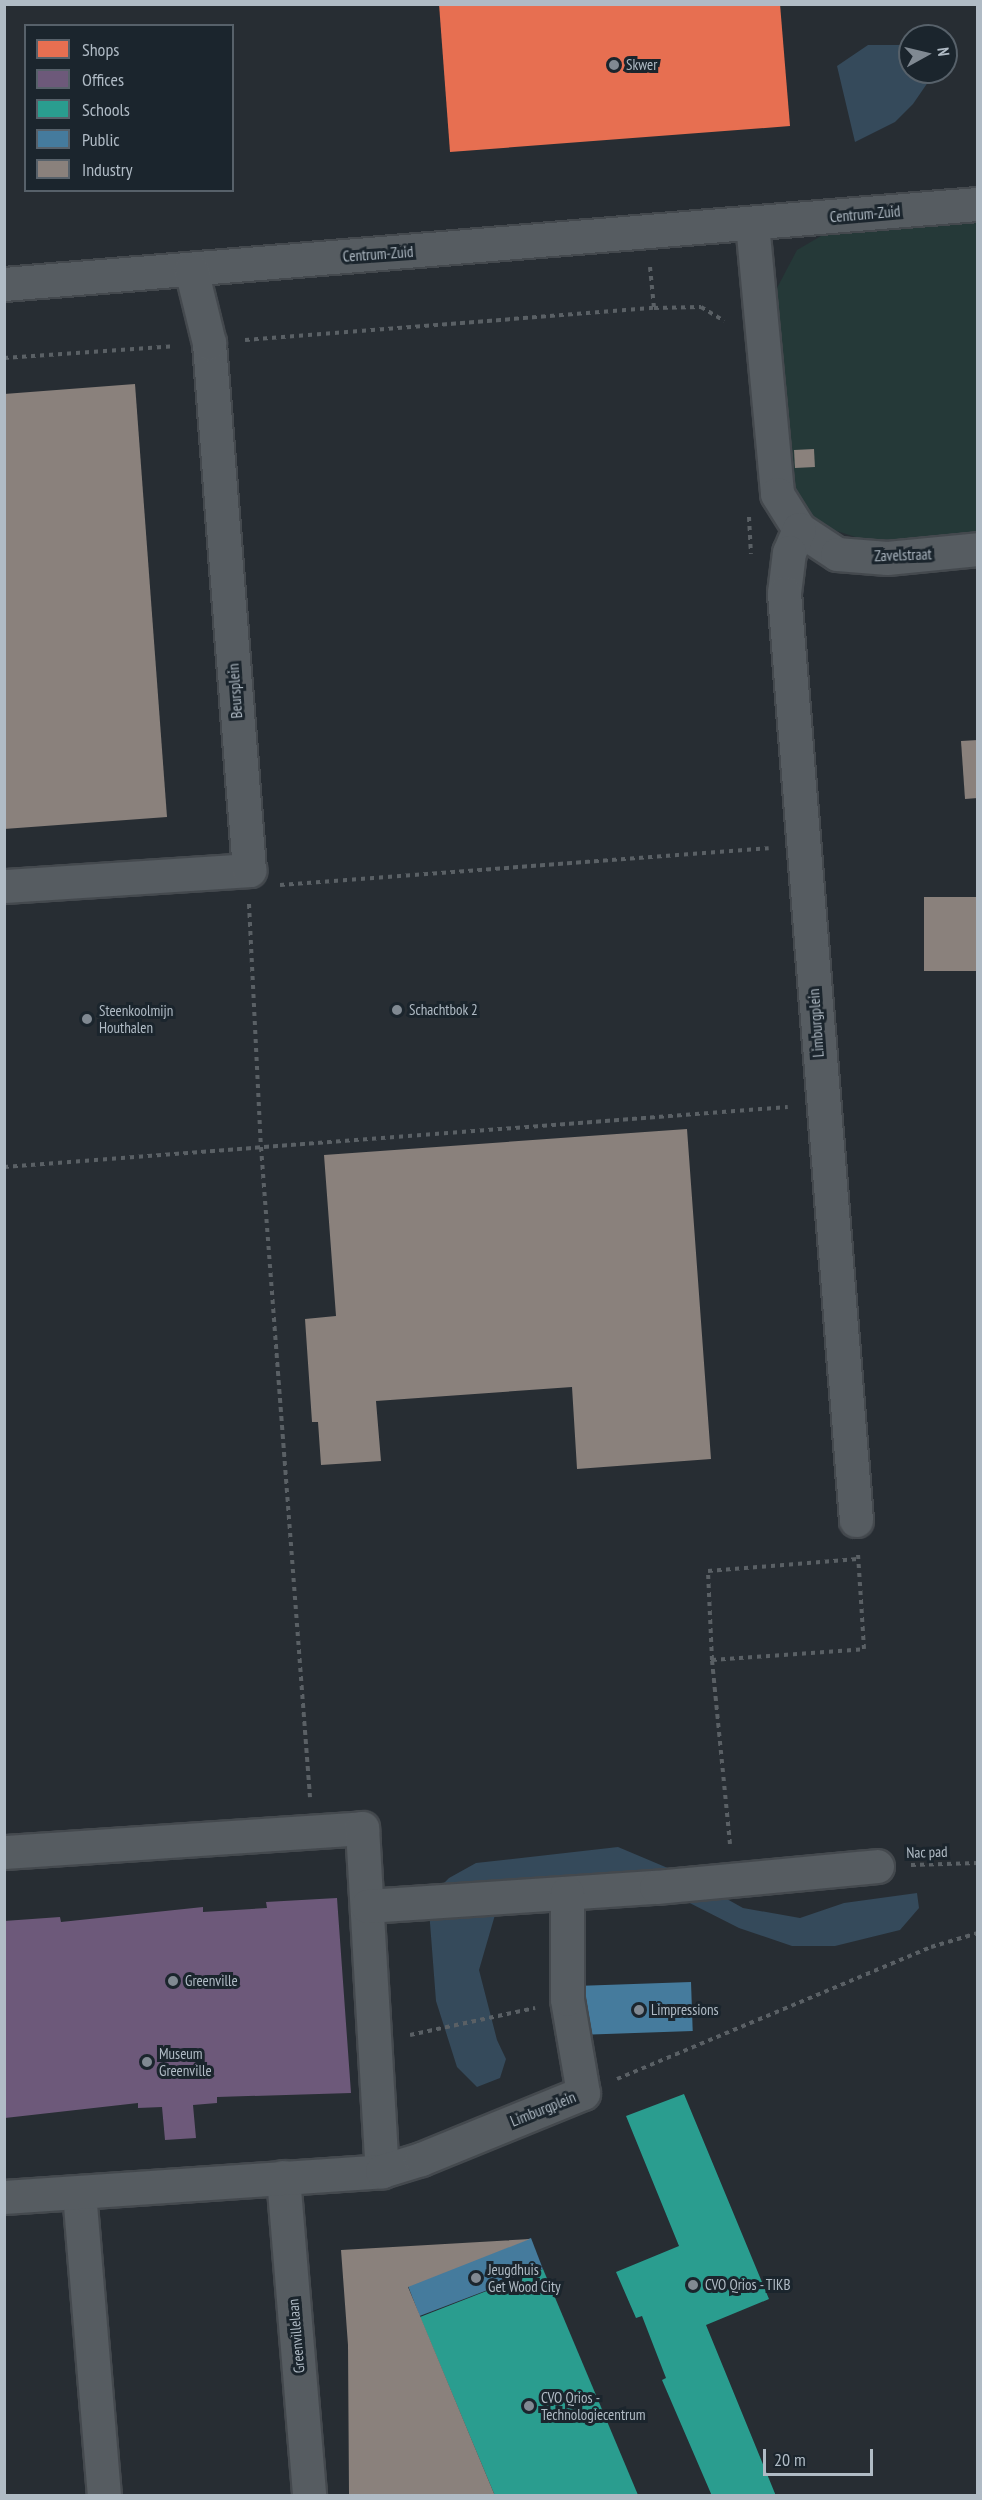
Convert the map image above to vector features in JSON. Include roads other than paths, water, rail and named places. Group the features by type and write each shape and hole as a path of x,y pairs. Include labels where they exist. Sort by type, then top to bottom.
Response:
{"street":[{"name":"Centrum-Zuid","path":"4,284 978,204"},
{"path":"752,223 777,494 800,529"},
{"name":"Beursplein","path":"4,886 249,879 209,343 192,269"},
{"name":"Zavelstraat","path":"800,529 837,554 887,558 978,549"},
{"name":"Limburgplein","path":"800,529 789,552 784,593 856,1520"},
{"path":"4,1852 363,1828 382,2170 4,2197"},
{"path":"367,1906 656,1887 877,1866"},
{"name":"Limburgplein","path":"382,2170 421,2159 583,2093 567,1999 567,1893"},
{"name":"Greenvillelaan","path":"284,2177 309,2496"},
{"path":"79,2192 104,2496"}],"water":[{"path":"868,45 898,45 898,84 927,84 913,104 895,122 855,142 837,66"},
{"path":"618,1847 682,1874 743,1908 800,1918 844,1903 917,1893 919,1908 900,1930 835,1946 792,1946 739,1928 666,1891 497,1908 479,1970 497,2040 506,2059 500,2078 477,2087 457,2067 436,2001 429,1910 437,1890 449,1878 476,1863"}],"place":[{"name":"Skwer","path":"614,65"},
{"name":"Schachtbok 2","path":"397,1010"},
{"name":"Steenkoolmijn Houthalen","path":"87,1019"},
{"name":"Greenville","path":"173,1981"},
{"name":"Limpressions","path":"639,2010"},
{"name":"Museum Greenville","path":"147,2062"},
{"name":"Jeugdhuis Get Wood City","path":"476,2278"},
{"name":"CVO Qrios - TIKB","path":"693,2285"},
{"name":"CVO Qrios - Technologiecentrum","path":"529,2406"}]}
